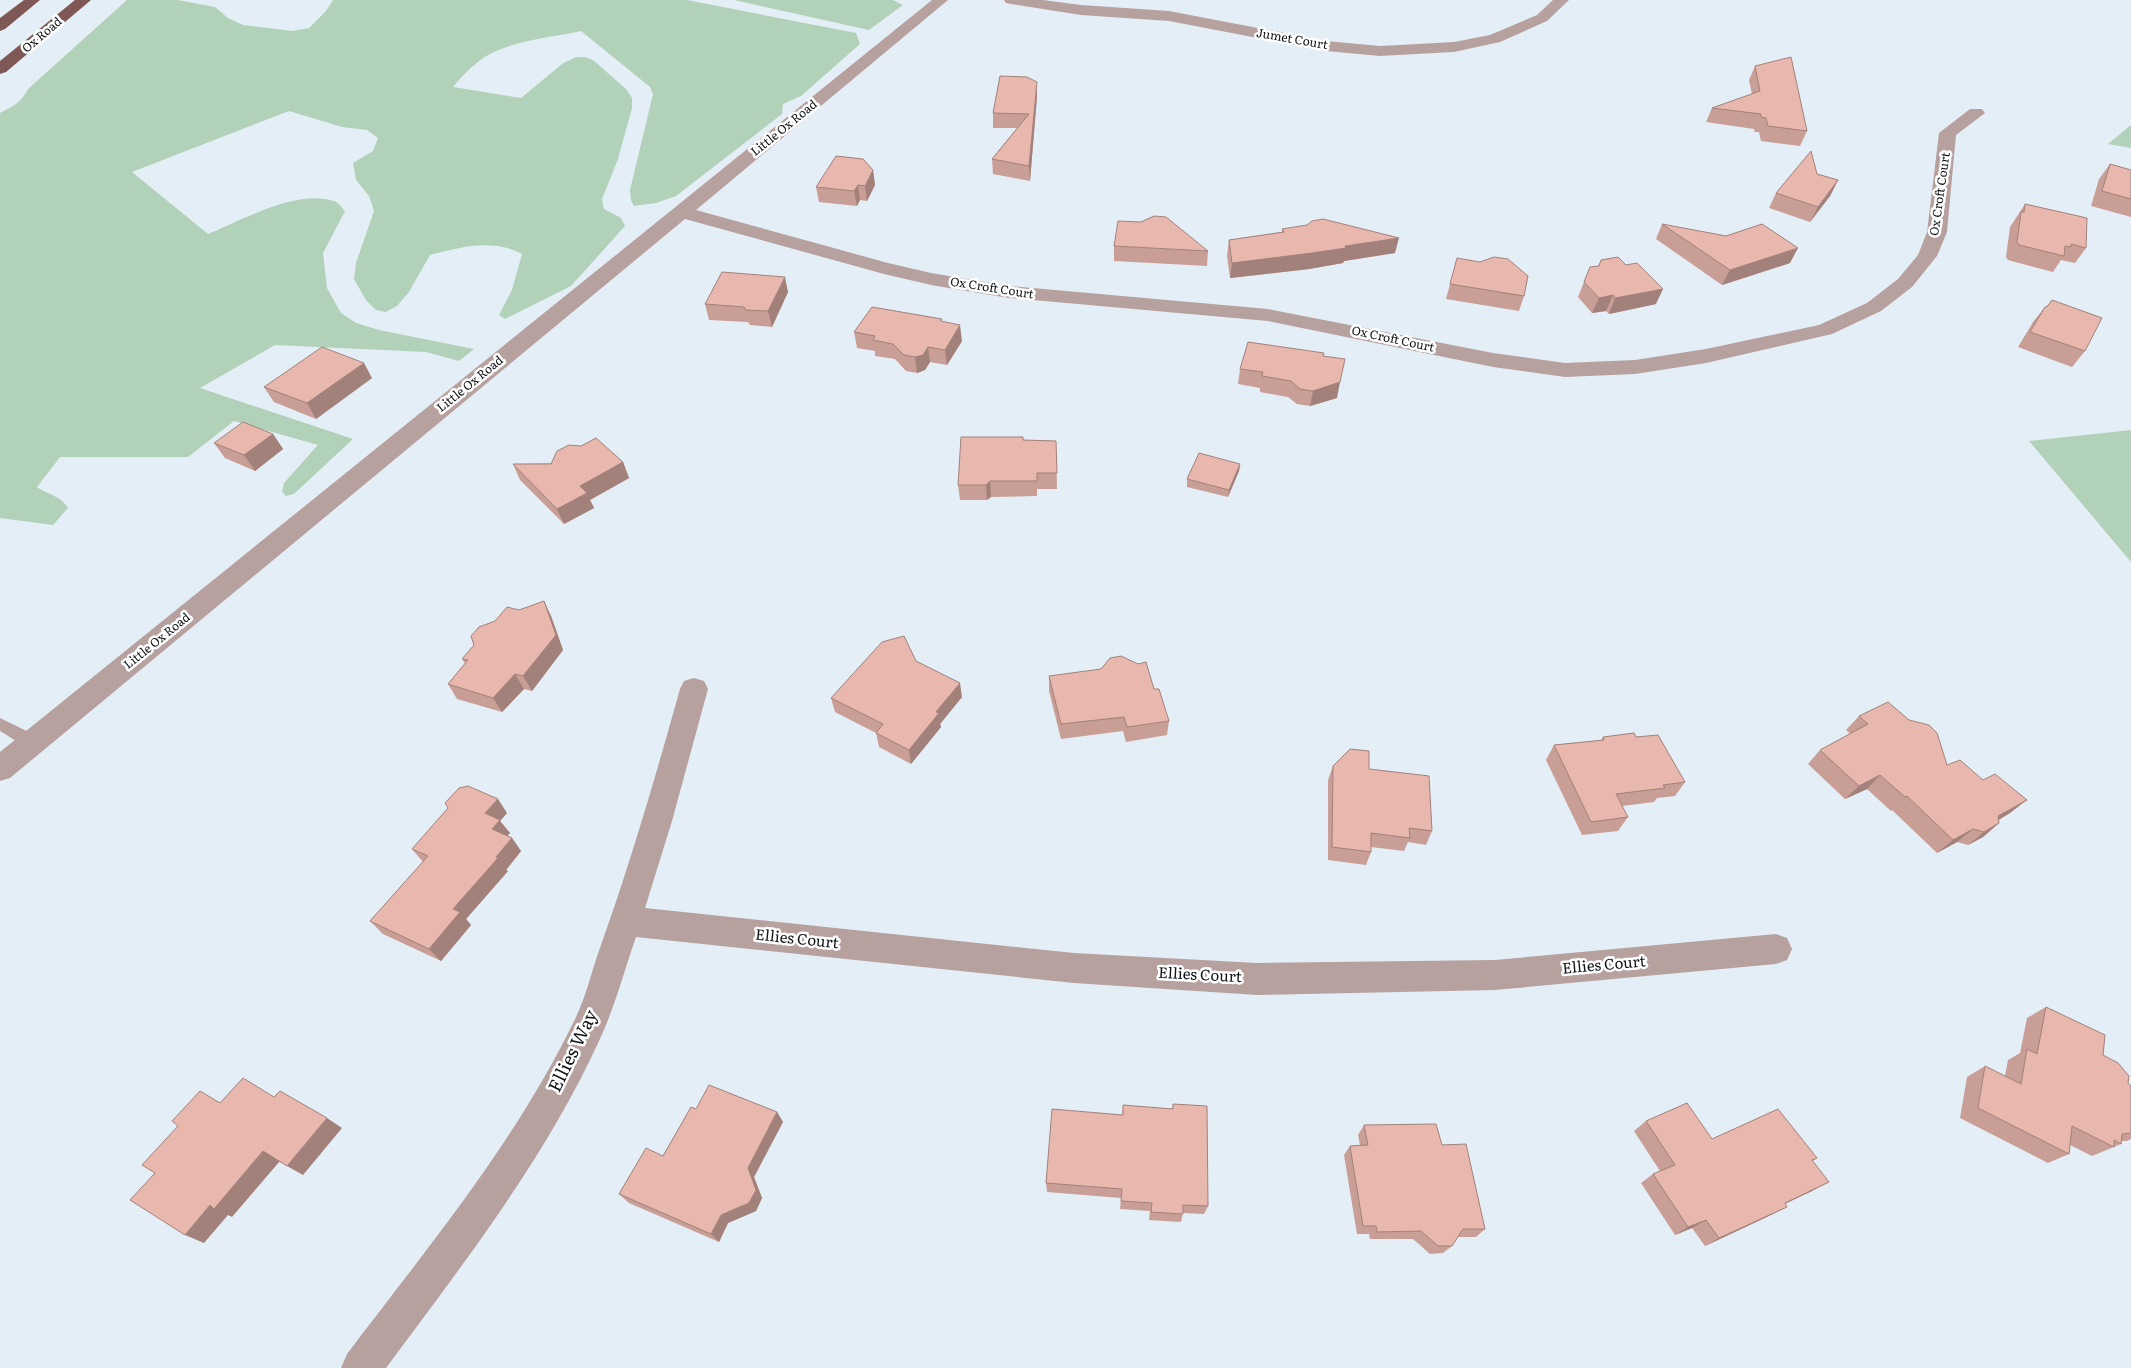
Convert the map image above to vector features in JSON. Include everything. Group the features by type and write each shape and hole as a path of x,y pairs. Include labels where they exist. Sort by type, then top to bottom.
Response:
{"highway":[{"path":"0,26 32,0"},
{"name":"Ox Road","path":"0,70 84,0"}],"street":[{"name":"Little Ox Road","path":"0,769 941,0"},
{"name":"Jumet Court","path":"1011,0 1065,9 1169,16 1326,46 1380,51 1446,48 1494,39 1511,34 1542,18 1562,0"},
{"name":"Ox Croft Court","path":"680,212 884,268 931,279 1009,292 1268,315 1493,360 1565,370 1635,367 1706,356 1825,330 1874,307 1905,283 1928,256 1937,232 1948,134 1976,113"},
{"name":"Ellies Way","path":"361,1368 494,1189 533,1130 588,1029 626,921 670,780 694,689"},
{"name":"Ellies Court","path":"626,921 1074,968 1256,979 1495,975 1776,949"}],"lane":[{"path":"0,724 33,742"}],"green space":[{"path":"127,0 178,0 215,7 228,18 243,25 293,31 309,28 326,11 333,0 687,0 856,33 860,44 801,96 783,104 782,114 676,196 656,203 634,206 630,190 653,94 650,87 581,31 515,44 488,55 477,63 453,87 521,98 562,64 576,57 585,57 593,60 626,89 632,98 632,108 618,159 602,199 604,209 621,218 625,226 571,286 505,319 499,315 512,290 522,254 500,246 465,247 430,255 409,292 397,306 386,312 376,310 366,300 354,279 356,263 374,211 369,196 356,180 353,163 373,151 378,138 367,130 342,127 289,111 132,172 208,234 286,202 319,198 335,202 345,211 323,253 327,288 341,313 356,323 379,330 474,349 459,361 426,352 275,345 200,388 353,439 294,494 286,496 282,492 284,483 318,445 234,421 188,457 60,457 37,487 58,498 68,508 53,525 0,518 0,113 20,101 28,89"},
{"path":"734,0 893,0 903,5 869,30"},
{"path":"2131,125 2131,148 2108,144"},
{"path":"2131,430 2131,562 2029,441"}],"building":[{"path":"1791,57 1807,131 1768,126 1766,118 1761,117 1761,114 1712,108 1760,91 1755,66"},
{"path":"1000,76 1027,77 1037,82 1029,166 992,159 1029,114 993,113"},
{"path":"1811,151 1817,174 1838,180 1818,207 1776,193"},
{"path":"836,156 863,159 873,170 865,186 858,185 854,191 816,187"},
{"path":"2110,164 2131,170 2131,199 2102,191"},
{"path":"2025,204 2087,218 2086,248 2071,244 2071,247 2065,246 2064,256 2019,245 2017,242 2021,212 2024,212"},
{"path":"1154,216 1166,217 1208,251 1114,246 1118,221 1141,222"},
{"path":"1323,219 1399,238 1345,246 1346,248 1232,263 1229,240 1284,232 1282,229 1307,225 1312,221"},
{"path":"1662,224 1726,236 1762,224 1798,248 1730,270"},
{"path":"1494,257 1508,259 1528,276 1524,296 1450,284 1457,258 1480,262"},
{"path":"1618,257 1626,265 1637,263 1663,289 1615,298 1613,295 1599,298 1584,282 1590,267 1599,266 1601,260"},
{"path":"722,272 785,277 768,311 705,304"},
{"path":"2052,300 2102,318 2085,351 2030,332 2045,307"},
{"path":"872,307 942,319 941,321 960,325 945,350 928,347 923,355 915,357 904,355 893,344 873,340 875,336 854,332"},
{"path":"1248,342 1324,353 1323,356 1345,359 1340,382 1313,391 1300,389 1291,381 1262,376 1263,372 1240,369"},
{"path":"322,347 364,363 307,403 264,387"},
{"path":"243,422 273,434 244,455 214,443"},
{"path":"961,437 1023,437 1023,440 1056,441 1057,473 1037,473 1037,481 990,481 986,485 958,485"},
{"path":"596,438 623,462 580,486 587,493 557,509 513,464 551,464 557,451 569,445 581,446"},
{"path":"1199,453 1240,464 1229,490 1187,479"},
{"path":"544,601 556,635 523,676 515,674 493,698 448,684 468,660 462,659 474,645 471,636 479,627 495,621 507,607 519,610"},
{"path":"904,636 916,661 960,683 936,712 939,713 909,750 876,733 883,724 831,698 882,642"},
{"path":"1121,656 1138,664 1146,662 1154,689 1159,689 1169,721 1127,727 1124,717 1061,724 1049,676 1101,669 1110,658"},
{"path":"1888,702 1909,720 1929,725 1937,733 1947,765 1960,760 1983,780 1995,774 2027,800 1998,816 1999,823 1984,832 1973,829 1953,840 1907,796 1905,797 1880,775 1859,786 1820,750 1868,724 1859,716"},
{"path":"1634,733 1636,737 1658,735 1685,782 1663,785 1665,788 1616,794 1628,817 1591,822 1554,745 1604,740 1603,737"},
{"path":"1350,749 1369,751 1369,769 1429,776 1432,831 1409,828 1410,838 1371,833 1371,852 1332,847 1333,766"},
{"path":"468,786 498,799 485,813 500,820 492,829 512,838 496,857 498,858 453,909 460,912 429,949 370,921 428,856 412,849 448,808 445,803 459,788"},
{"path":"2046,1007 2105,1035 2103,1055 2118,1063 2129,1076 2128,1083 2131,1086 2131,1133 2122,1134 2121,1144 2114,1140 2114,1147 2072,1126 2069,1154 1978,1108 1985,1066 2021,1084 2027,1049 2037,1054"},
{"path":"243,1078 274,1097 280,1091 327,1118 287,1166 263,1151 214,1209 210,1205 185,1235 130,1200 155,1173 142,1165 178,1126 172,1121 200,1091 220,1103"},
{"path":"709,1085 777,1112 748,1168 756,1190 749,1203 721,1215 711,1234 619,1194 646,1148 663,1156 691,1107 696,1109"},
{"path":"1687,1103 1712,1139 1778,1109 1817,1158 1812,1160 1829,1182 1785,1203 1787,1207 1719,1238 1706,1220 1688,1227 1653,1174 1675,1165 1646,1121"},
{"path":"1173,1104 1207,1106 1208,1206 1183,1205 1183,1214 1151,1212 1152,1203 1121,1201 1122,1189 1046,1183 1052,1109 1123,1115 1123,1105 1173,1109"},
{"path":"1436,1124 1442,1145 1466,1144 1485,1229 1463,1229 1452,1246 1438,1246 1421,1231 1377,1232 1376,1226 1363,1226 1350,1146 1368,1145 1364,1125"}]}
